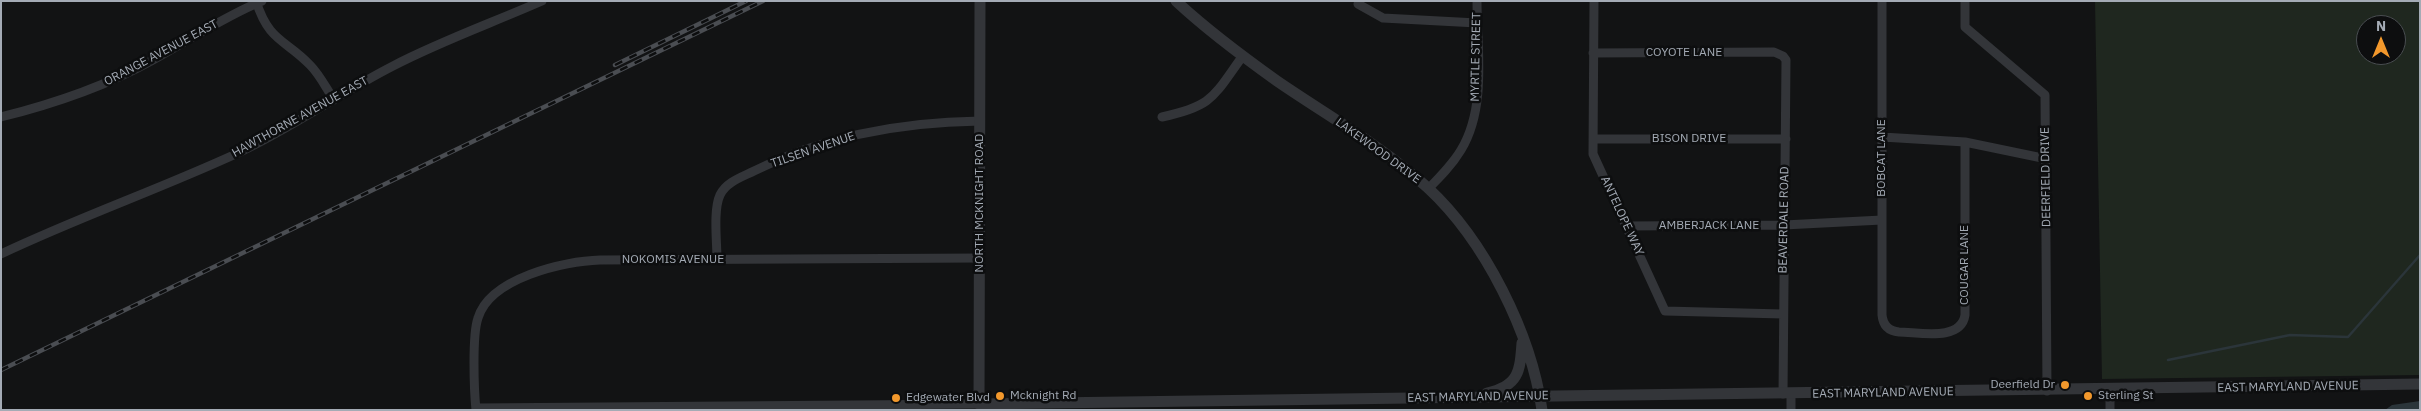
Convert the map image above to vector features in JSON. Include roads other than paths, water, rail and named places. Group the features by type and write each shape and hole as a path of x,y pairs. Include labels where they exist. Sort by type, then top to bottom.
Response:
{"street":[{"name":"HAWTHORNE AVENUE EAST","path":"1,254 92,212 187,176 240,152 392,66 432,47 542,1"},
{"name":"NORTH MCKNIGHT ROAD","path":"979,404 980,1"},
{"name":"LAKEWOOD DRIVE","path":"1176,1 1242,56 1366,140 1428,189 1465,232 1497,279 1523,338 1540,396 1542,410"},
{"name":"MYRTLE STREET","path":"1428,189 1452,163 1462,148 1474,117 1477,99 1477,1"},
{"name":"ANTELOPE WAY","path":"1594,1 1593,154 1665,311 1782,314"},
{"name":"BOBCAT LANE","path":"1882,1 1882,315"},
{"name":"DEERFIELD DRIVE","path":"1965,1 1964,27 2045,95 2046,391"},
{"path":"258,2 271,32 312,66 334,100"},
{"name":"ORANGE AVENUE EAST","path":"1,117 55,102 98,86 144,65 258,2"},
{"path":"1358,4 1383,18 1477,23"},
{"name":"COYOTE LANE","path":"1593,53 1774,52"},
{"name":"BEAVERDALE ROAD","path":"1774,52 1783,56 1787,65 1782,314 1787,394 1791,410"},
{"path":"1162,117 1201,106 1217,92 1242,56"},
{"name":"TILSEN AVENUE","path":"717,260 718,200 724,188 733,182 792,154 851,136 921,124 980,121"},
{"path":"1882,137 1965,142 2046,159"},
{"name":"BISON DRIVE","path":"1593,138 1786,140"},
{"name":"COUGAR LANE","path":"1882,315 1886,327 1896,332 1948,332 1960,328 1964,323 1965,142"},
{"name":"AMBERJACK LANE","path":"1626,226 1784,225 1882,220"},
{"name":"NOKOMIS AVENUE","path":"476,409 477,318 487,301 510,284 548,268 578,262 980,258"},
{"path":"1467,398 1499,390 1512,381 1519,370 1523,338"},
{"name":"EAST MARYLAND AVENUE","path":"476,409 845,408 979,404 2046,391 2420,384"},
{"path":"2110,390 2110,410"}],"waterway":[{"path":"2168,360 2290,335 2348,337 2420,255"}],"railway":[{"path":"615,65 746,1"},
{"path":"1,370 763,1"}],"place":[{"name":"Deerfield Dr","path":"2065,385"},
{"name":"Mcknight Rd","path":"1000,396"},
{"name":"Sterling St","path":"2088,396"},
{"name":"Edgewater Blvd","path":"896,398"}]}
